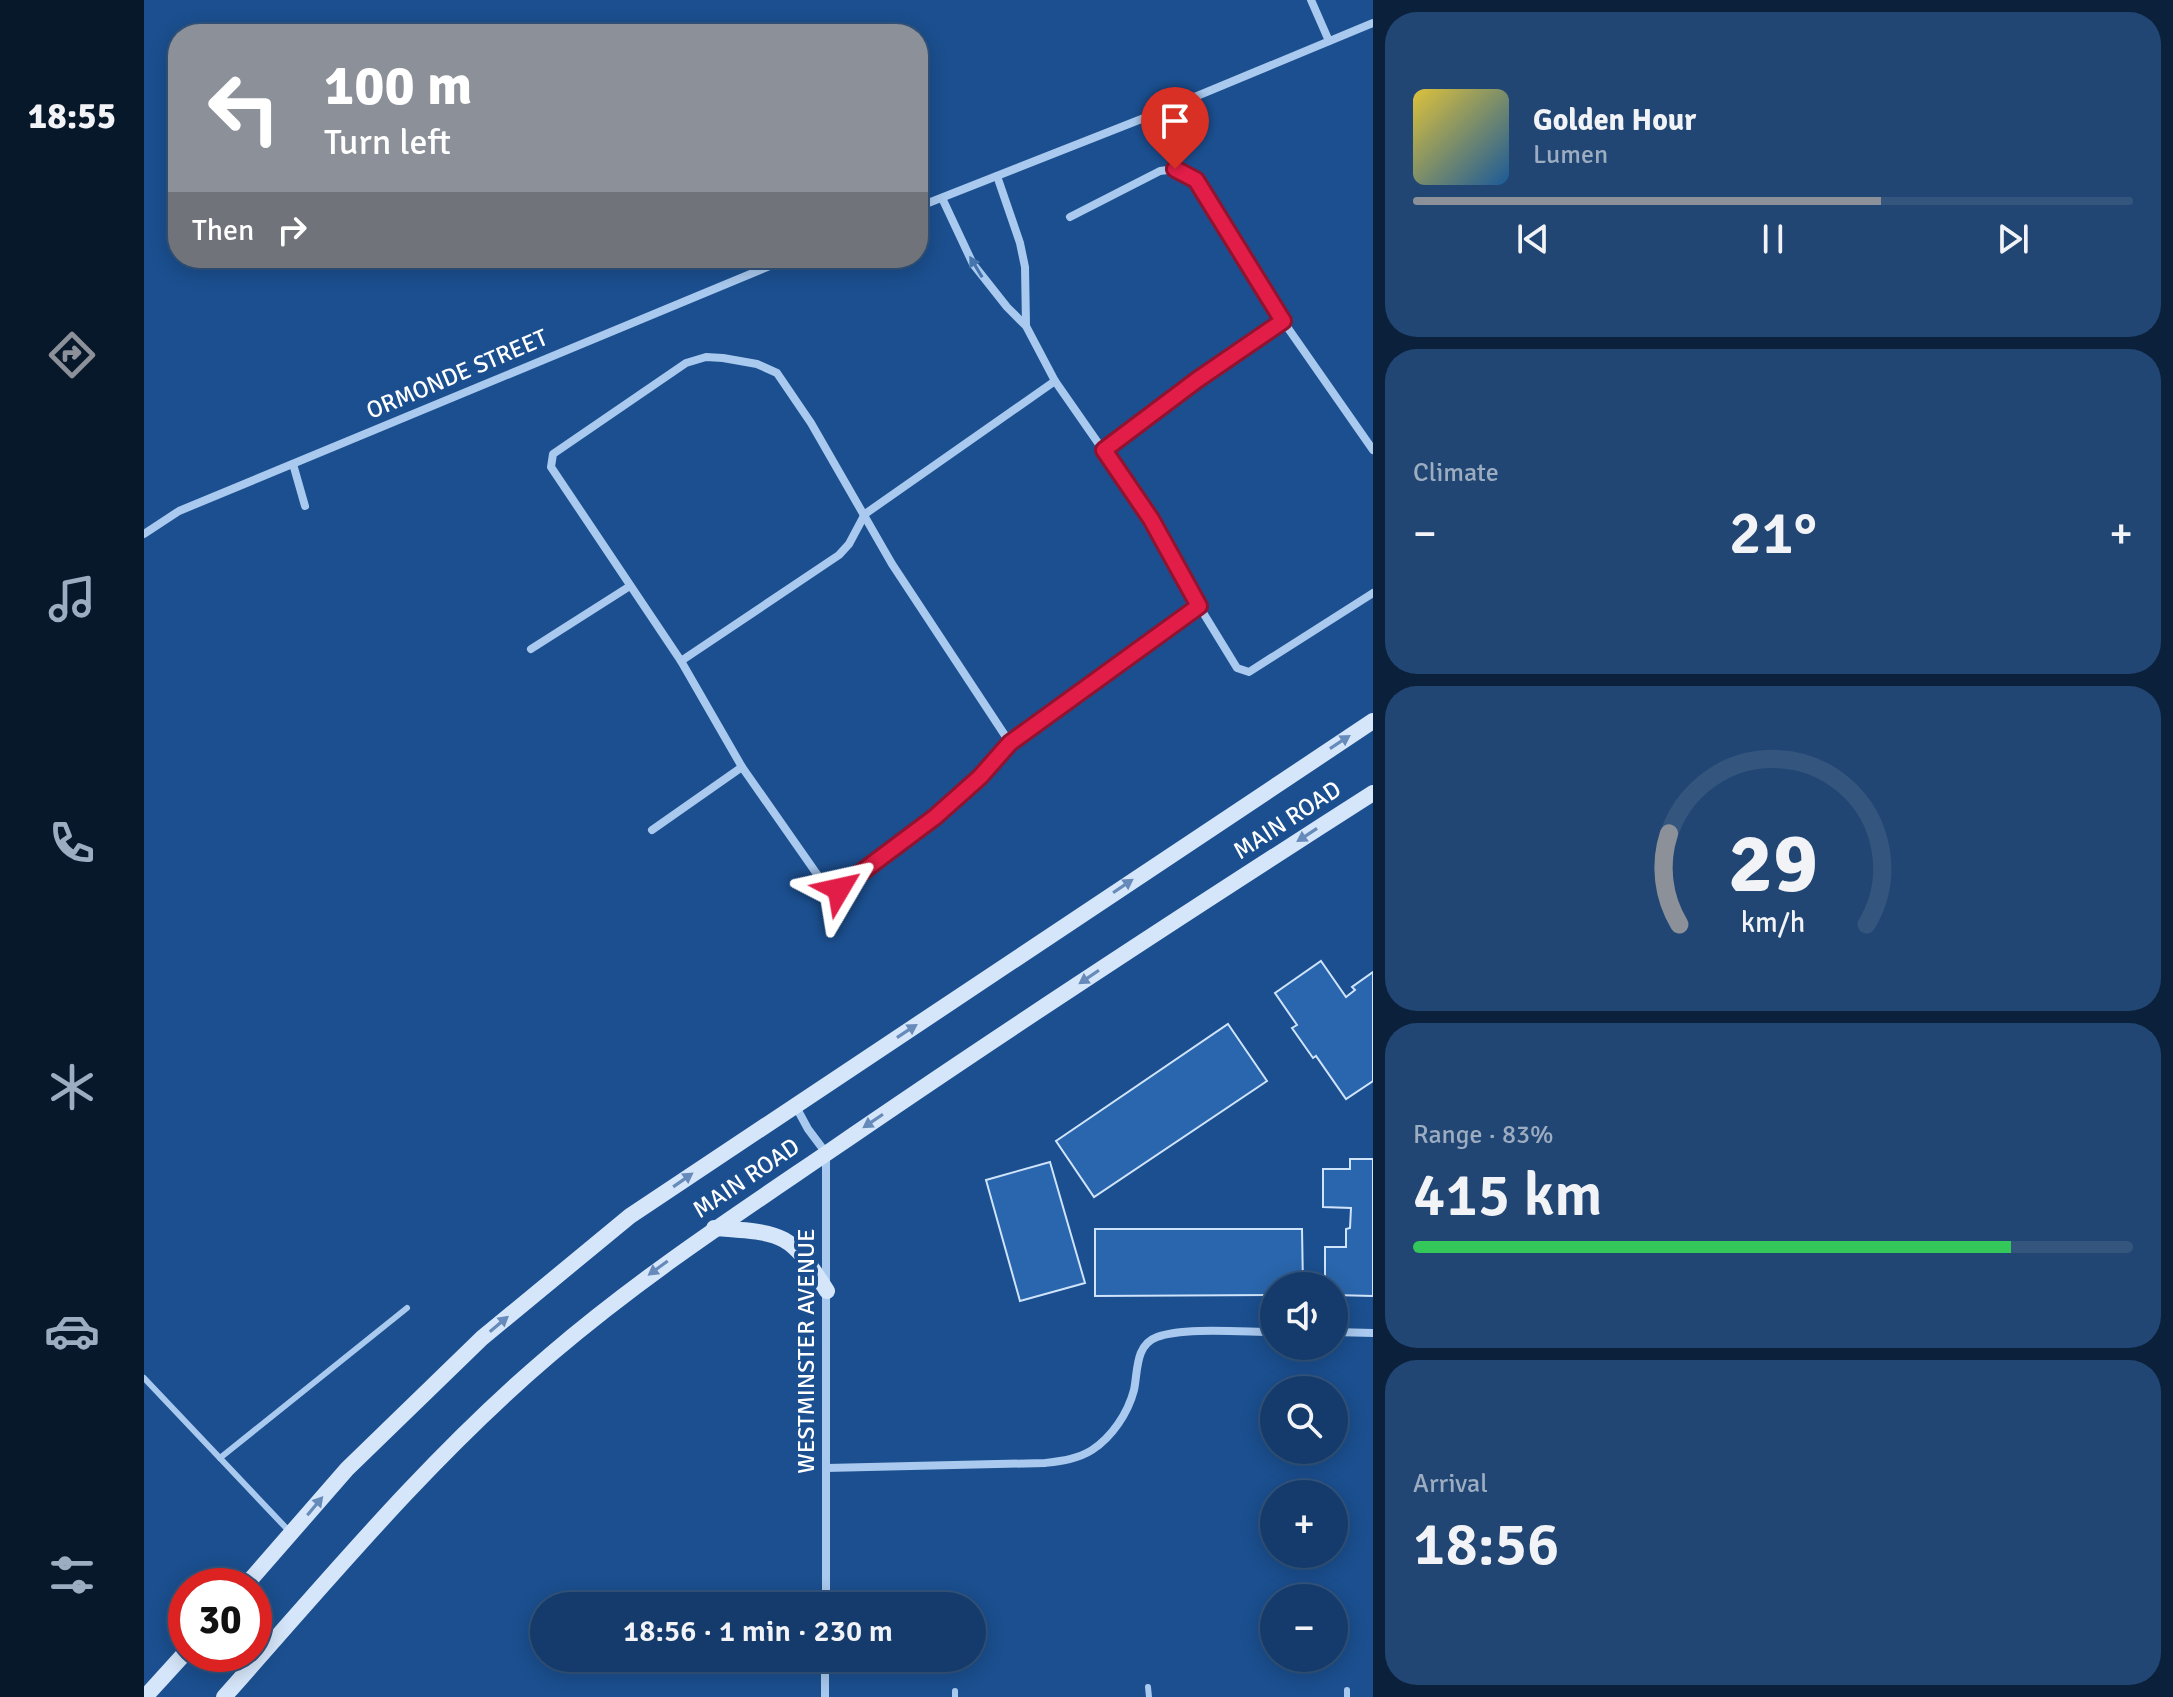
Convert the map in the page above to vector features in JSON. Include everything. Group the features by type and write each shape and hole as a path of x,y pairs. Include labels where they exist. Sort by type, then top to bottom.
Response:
{"main road":[{"name":"MAIN ROAD","path":"261,1568 357,1459 482,1338 630,1216 1373,721"},
{"name":"MAIN ROAD","path":"224,1697 352,1553 484,1415 592,1319 714,1228 1184,914 1373,793"},
{"path":"714,1228 765,1231 787,1240 806,1258 827,1291"},
{"path":"145,1697 168,1672"}],"street":[{"path":"1311,0 1329,41"},
{"path":"928,203 1373,23"},
{"path":"1070,217 1160,171 1175,169 1196,180 1283,321 1373,450"},
{"path":"997,176 1025,267 1026,326"},
{"path":"942,198 973,264 1026,326 1055,381 1151,519 1237,668 1246,673 1373,593"},
{"name":"ORMONDE STREET","path":"144,534 179,511 765,268"},
{"path":"1104,450 1197,380 1283,321"},
{"path":"1010,743 892,564 811,423 777,373 723,358 697,359 686,363 558,449 551,458 551,467 681,661 742,767 819,877 826,885 839,889 935,817 980,777 1010,743 1199,606"},
{"path":"681,661 839,555 849,544 865,514 1055,381"},
{"path":"293,464 305,506"},
{"path":"531,649 630,586"},
{"path":"652,830 742,767"},
{"path":"795,1105 826,1153"},
{"name":"WESTMINSTER AVENUE","path":"826,1153 826,1592"},
{"path":"826,1468 1045,1463 1076,1458 1107,1437 1126,1412 1134,1390 1137,1362 1146,1344 1155,1337 1173,1333 1260,1332"},
{"path":"1348,1332 1373,1333"},
{"path":"825,1672 825,1697"}],"lane":[{"path":"220,1458 407,1308"},
{"path":"144,1378 291,1534"},
{"path":"1148,1687 1149,1697"}],"building":[{"path":"1321,961 1346,997 1355,990 1352,987 1373,972 1373,1081 1346,1099 1292,1028 1297,1025 1275,993"},
{"path":"1228,1024 1267,1081 1094,1197 1056,1141"},
{"path":"1350,1159 1373,1159 1373,1296 1348,1295 1348,1272 1325,1272 1325,1247 1346,1247 1351,1208 1323,1207 1323,1169 1350,1169"},
{"path":"1050,1162 1085,1283 1020,1301 986,1180"},
{"path":"1095,1229 1302,1229 1303,1272 1260,1272 1260,1295 1095,1296"}],"route":[{"path":"839,889 935,817 980,777 1010,743 1199,606 1151,519 1104,450 1197,380 1283,321 1196,180 1175,169"}]}
